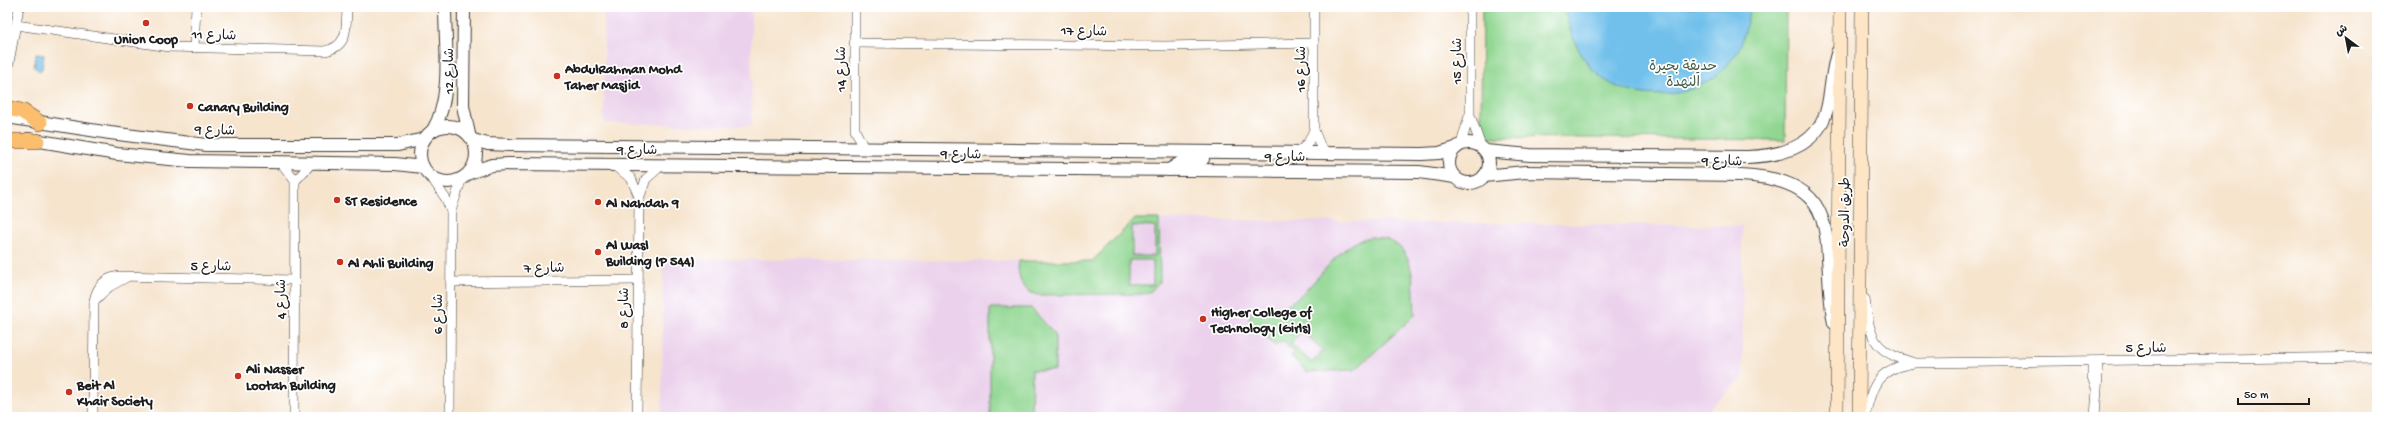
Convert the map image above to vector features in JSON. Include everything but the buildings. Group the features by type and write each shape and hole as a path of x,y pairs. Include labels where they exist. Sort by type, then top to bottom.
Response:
{"main road":[{"name":"طريق الدوحة","path":"1837,417 1840,7"},
{"name":"طريق الدوحة","path":"1859,417 1862,7"},
{"path":"7,108 22,111 40,123"},
{"path":"7,141 37,141"}],"street":[{"path":"9,63 19,7"},
{"path":"194,48 196,7"},
{"name":"شارع 11","path":"16,25 120,41 194,48 324,51 338,46 346,35 347,7"},
{"name":"شارع 12","path":"433,130 440,116 445,98 445,7"},
{"name":"شارع 12","path":"464,7 463,106 471,137"},
{"name":"شارع 14","path":"854,7 855,130 864,148"},
{"name":"شارع 16","path":"1314,7 1314,130 1320,145 1327,153"},
{"name":"شارع 15","path":"1470,7 1470,114 1483,149"},
{"name":"شارع 17","path":"854,43 1165,46 1314,43"},
{"name":"شارع 9","path":"1483,149 1538,155 1747,157 1783,154 1804,144 1820,125 1827,110 1833,68 1840,44"},
{"name":"شارع 15","path":"1458,146 1470,114"},
{"name":"شارع 9","path":"7,117 40,123 206,145 398,146 424,139"},
{"path":"455,126 471,137 476,154 473,168 466,176 452,182 441,182 431,177 423,168 420,158 420,148 424,139 433,130 440,127 455,126"},
{"name":"شارع 14","path":"846,148 855,130"},
{"path":"1297,153 1308,143 1314,130"},
{"path":"7,135 81,149 153,158 214,163 395,164 423,168"},
{"name":"شارع 9","path":"471,137 504,145 1297,153 1431,154 1458,146"},
{"path":"1475,143 1483,149 1489,164 1484,176 1473,183 1466,183 1455,177 1449,165 1449,159 1458,146 1475,143"},
{"path":"1169,170 1183,161 1216,158 1238,152"},
{"path":"282,164 295,181 311,164"},
{"name":"شارع 9","path":"466,176 484,167 500,164 662,164 1419,172 1455,177"},
{"name":"شارع 8","path":"613,164 631,178 639,199"},
{"name":"شارع 8","path":"637,417 639,199 646,179 662,164"},
{"name":"شارع 9","path":"1484,176 1525,172 1741,175 1775,178 1795,185 1815,204 1826,228 1830,296 1838,337"},
{"name":"شارع 6","path":"451,211 466,176"},
{"name":"شارع 6","path":"431,177 446,199 451,211 450,417"},
{"name":"شارع 4","path":"294,417 295,181"},
{"name":"شارع 5","path":"93,417 94,301 99,286 104,281 119,276 294,280"},
{"name":"شارع 5","path":"1859,278 1873,339 1886,353 1915,363"},
{"name":"شارع 7","path":"451,282 638,280"},
{"name":"شارع 5","path":"1865,417 1870,392 1878,379 1890,370 1915,363 2377,357"},
{"path":"2095,361 2092,377 2096,388 2095,417"}],"shaded area":[{"path":"604,7 751,7 752,126 604,123"},
{"name":"Higher College of Technology (Girls)","path":"1135,219 1742,226 1743,377 1709,409 1709,417 662,417 663,259 1092,261"}],"green space":[{"name":"حديقة بحيرة النهدة","path":"1482,7 1786,7 1785,140 1490,137 1481,127"},
{"path":"1135,219 1159,219 1160,281 1151,291 1143,294 1038,295 1028,291 1019,278 1019,261 1092,261","holes":["1132,226 1155,226 1155,256 1132,256","1129,260 1153,260 1153,285 1129,285"]},
{"path":"1371,237 1386,239 1397,245 1405,253 1410,264 1412,276 1415,315 1355,370 1307,372 1291,356 1294,353 1283,341 1275,346 1249,320 1251,313 1276,309 1290,303 1310,286 1348,247","holes":["1302,331 1323,350 1312,363 1291,344"]},
{"path":"990,308 1031,308 1055,334 1055,370 1032,370 1031,417 990,417"}],"water":[{"path":"1564,7 1749,7 1744,37 1734,57 1729,63 1716,76 1700,86 1682,92 1662,95 1643,94 1624,90 1607,82 1593,70 1582,56 1574,40"},
{"path":"36,54 44,55 42,69 40,71 34,67"}],"place":[{"name":"Union Coop","path":"146,23"},
{"name":"AbdulRahman Mohd Taher Masjid","path":"557,76"},
{"name":"Canary Building","path":"190,106"},
{"name":"ST Residence","path":"337,200"},
{"name":"Al Nahdah 9","path":"598,202"},
{"name":"Al Wasl Building (P 544)","path":"598,252"},
{"name":"Al Ahli Building","path":"340,262"},
{"name":"Higher College of Technology (Girls)","path":"1203,319"},
{"name":"Ali Nasser Lootah Building","path":"238,376"},
{"name":"Beit Al Khair Society","path":"69,392"}]}
